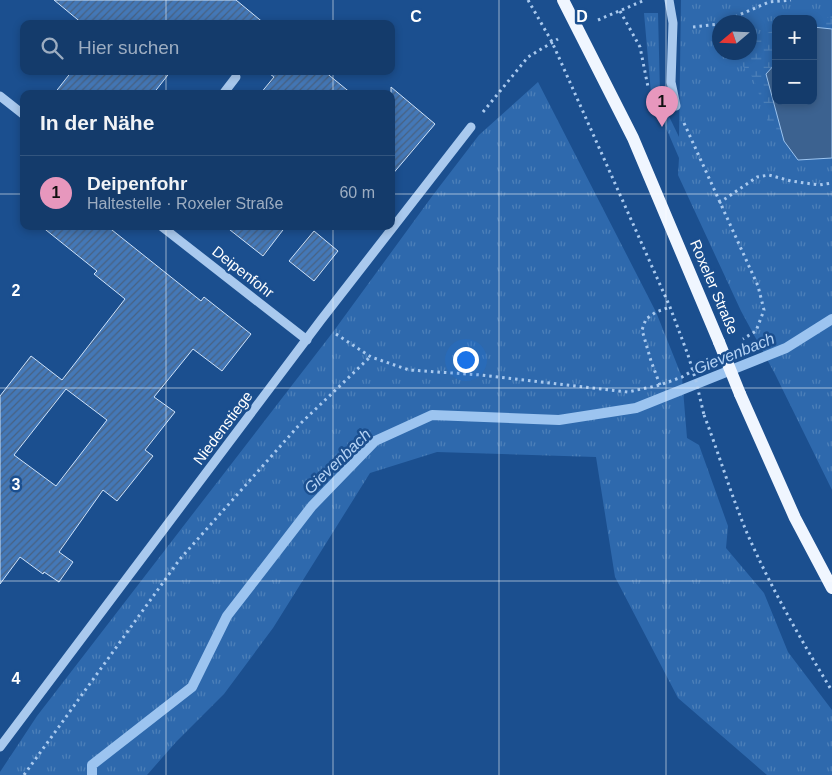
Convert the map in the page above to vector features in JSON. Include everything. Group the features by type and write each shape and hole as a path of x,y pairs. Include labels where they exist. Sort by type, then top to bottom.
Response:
{"main road":[{"name":"Roxeler Straße","path":"563,0 579,28 633,138 720,342 740,394 795,518 832,588"}],"street":[{"path":"669,0 673,23 671,82 676,106"},
{"path":"226,90 236,77"},
{"path":"0,96 20,112"},
{"name":"Niedenstiege","path":"395,225 471,127"},
{"name":"Deipenfohr","path":"166,230 307,340"},
{"name":"Niedenstiege","path":"0,747 321,320 391,230"}],"path":[{"path":"528,0 552,42 670,307 688,355 704,415 747,532 773,588 801,640 832,691"},
{"path":"579,28 646,0"},
{"path":"739,15 769,2 791,0"},
{"path":"620,11 640,47 651,95"},
{"path":"471,127 528,57 552,42"},
{"path":"719,203 756,177 770,175 819,186 832,183"},
{"path":"660,385 650,361 642,330 646,319 656,312 670,307"},
{"path":"321,320 333,332 370,357 409,370 481,375 628,392"},
{"path":"24,775 180,559 300,424 370,357"}],"green space":[{"path":"681,0 832,0 832,29 817,21 817,15 772,15 772,67 766,74 772,96 772,105 774,105 784,141 798,159 832,158 832,490 775,374 741,311 678,175 679,158 651,93 644,13 658,13 660,93 679,137"},
{"path":"817,16 832,18 832,119 797,138 784,141 768,122 754,79 740,63 741,60 757,60 757,38 772,31 772,105 817,105"},
{"path":"538,82 656,312 682,377 687,438 699,445 728,526 726,548 764,593 788,652 832,710 832,775 767,775 678,698 615,577 596,457 437,452 370,473 273,628 224,694 176,742 147,775 0,775 0,772 37,716 333,332 479,135"}],"shaded area":[{"path":"817,27 832,29 832,158 798,160 784,141 774,105 817,105"},
{"path":"772,67 772,96 766,74"}],"building":[{"path":"54,0 236,0 260,20 78,20"},
{"path":"69,75 168,75 156,90 57,90"},
{"path":"271,75 329,75 347,90 263,90 274,77"},
{"path":"395,90 435,124 395,171"},
{"path":"46,230 112,230 201,301 204,297 251,334 222,371 193,349 154,397 175,412 145,450 153,456 117,501 103,490 59,552 73,562 59,582 44,572 43,574 20,557 0,584 0,396 31,356 62,380 125,299 94,274 97,271","holes":["66,389 107,420 56,486 14,455"]},
{"path":"230,230 283,230 263,256"},
{"path":"314,231 338,251 314,281 289,261"}],"waterway":[{"name":"Gievenbach","path":"92,775 92,765 192,687 227,616 312,506 375,441 432,415 559,420 636,408 786,348 832,319"}],"place":[{"name":"Deipenfohr","path":"662,127"}]}
